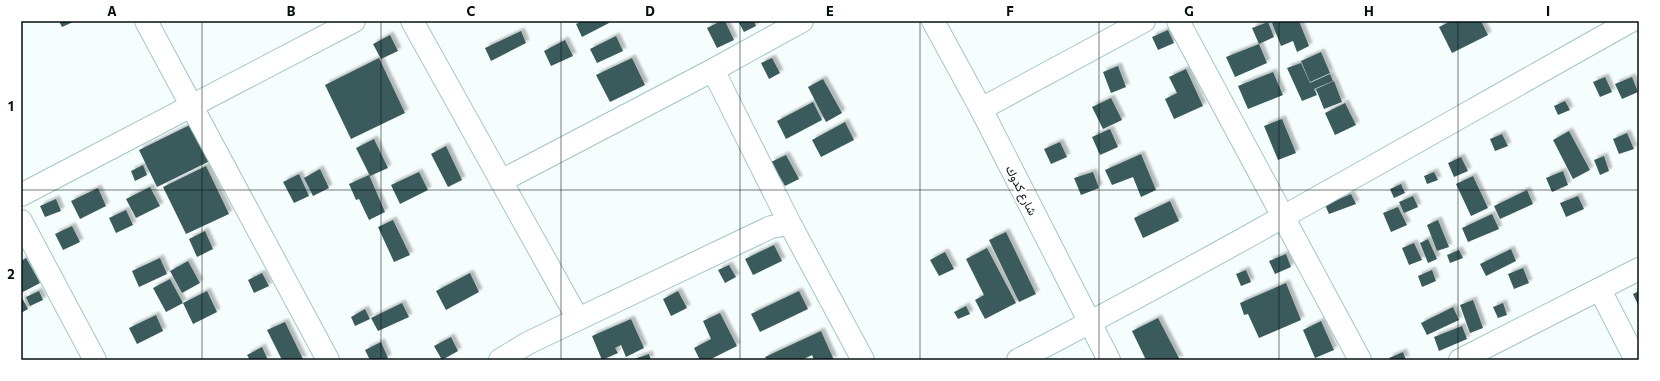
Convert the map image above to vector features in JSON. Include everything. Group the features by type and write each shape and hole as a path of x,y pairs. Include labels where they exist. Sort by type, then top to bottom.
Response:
{"street":[{"path":"146,21 328,360"},
{"path":"21,195 354,21"},
{"path":"412,21 578,319"},
{"path":"501,181 713,70 802,21"},
{"name":"شارع كدوك","path":"933,21 981,109 1109,360"},
{"path":"981,109 1144,21"},
{"path":"1178,21 1360,360"},
{"path":"1018,360 1089,323 1631,21"},
{"path":"713,70 790,224 863,360"},
{"path":"21,221 95,360"},
{"path":"500,360 528,343 771,227 790,224"},
{"path":"1460,360 1639,269"},
{"path":"1600,290 1636,360"}],"building":[{"path":"59,21 75,21 62,27"},
{"path":"582,21 608,21 609,23 582,37 576,24"},
{"path":"721,21 725,21 734,40 717,48 707,28"},
{"path":"738,21 754,21 756,26 744,32"},
{"path":"1277,21 1299,21 1309,46 1297,52 1293,41 1281,46 1272,23"},
{"path":"1451,21 1481,21 1488,35 1452,53 1439,27"},
{"path":"1268,22 1274,37 1259,44 1252,28"},
{"path":"1168,30 1174,43 1158,50 1152,37"},
{"path":"521,31 526,43 491,61 485,48"},
{"path":"390,35 398,51 381,59 373,44"},
{"path":"616,36 623,51 597,63 590,49"},
{"path":"565,40 573,56 551,66 544,51"},
{"path":"1259,44 1267,63 1235,77 1226,57"},
{"path":"1321,52 1330,73 1310,82 1301,61"},
{"path":"379,58 405,113 351,139 325,85"},
{"path":"632,58 645,85 610,102 596,75"},
{"path":"772,58 780,73 769,79 761,63"},
{"path":"1301,63 1310,83 1330,74 1333,81 1314,89 1317,95 1302,101 1287,68"},
{"path":"1118,66 1126,87 1111,93 1103,72"},
{"path":"1186,69 1203,106 1174,119 1165,99 1177,93 1169,77"},
{"path":"1273,72 1283,95 1248,109 1238,86"},
{"path":"1605,77 1612,92 1600,97 1593,82"},
{"path":"1632,77 1638,92 1622,99 1615,84"},
{"path":"823,79 842,113 826,122 808,87"},
{"path":"1334,81 1342,102 1324,109 1316,89"},
{"path":"1111,98 1122,120 1103,129 1092,107"},
{"path":"1565,101 1570,110 1558,115 1554,106"},
{"path":"813,102 822,120 786,139 777,121"},
{"path":"1345,103 1356,125 1335,135 1325,113"},
{"path":"1282,119 1296,153 1278,160 1264,126"},
{"path":"196,122 214,159 157,187 139,150"},
{"path":"845,122 854,140 821,157 812,140"},
{"path":"1110,129 1118,147 1100,155 1092,137"},
{"path":"1569,131 1590,170 1573,179 1553,140"},
{"path":"1627,133 1634,149 1619,154 1613,139"},
{"path":"1502,134 1508,146 1495,151 1490,139"},
{"path":"374,139 388,168 370,176 356,148"},
{"path":"1060,142 1067,157 1051,164 1044,149"},
{"path":"446,146 462,180 448,187 431,154"},
{"path":"1141,154 1156,190 1141,197 1133,177 1112,185 1105,170"},
{"path":"786,155 799,179 785,186 771,162"},
{"path":"1604,156 1609,171 1600,175 1594,160"},
{"path":"1461,157 1468,171 1454,177 1448,163"},
{"path":"143,165 147,175 135,181 131,171"},
{"path":"206,166 229,214 186,234 163,187"},
{"path":"320,169 329,188 313,196 304,178"},
{"path":"1563,171 1568,185 1552,192 1546,178"},
{"path":"419,172 428,190 400,204 391,185"},
{"path":"1093,172 1099,188 1081,195 1074,178"},
{"path":"1434,172 1438,180 1427,184 1424,176"},
{"path":"299,174 309,196 294,203 283,182"},
{"path":"369,175 385,212 369,220 359,199 356,200 349,184"},
{"path":"1473,176 1488,208 1471,216 1456,184"},
{"path":"1401,184 1405,193 1394,198 1390,189"},
{"path":"150,187 160,206 136,218 126,199"},
{"path":"98,188 106,206 80,219 71,201"},
{"path":"1527,190 1533,204 1500,219 1494,206"},
{"path":"1351,194 1356,204 1329,214 1325,205"},
{"path":"1413,196 1418,207 1404,213 1399,202"},
{"path":"1578,196 1584,209 1566,217 1560,203"},
{"path":"56,199 61,211 45,217 40,206"},
{"path":"1170,201 1179,221 1143,238 1134,218"},
{"path":"1398,207 1407,225 1391,232 1383,213"},
{"path":"126,210 133,225 116,233 109,218"},
{"path":"1492,214 1499,229 1468,242 1462,228"},
{"path":"393,220 410,255 394,262 378,227"},
{"path":"1438,220 1449,247 1437,251 1427,225"},
{"path":"72,226 80,242 63,250 55,234"},
{"path":"205,231 213,249 197,257 189,239"},
{"path":"1006,232 1036,294 1019,302 989,240"},
{"path":"1428,239 1437,259 1428,263 1420,243"},
{"path":"1414,243 1422,260 1409,265 1402,248"},
{"path":"774,245 782,261 753,275 745,259"},
{"path":"987,248 1016,303 985,319 975,300 984,295 966,259"},
{"path":"1511,249 1516,261 1486,276 1480,264"},
{"path":"1459,250 1463,258 1450,263 1447,255"},
{"path":"945,252 954,269 939,276 930,260"},
{"path":"1286,254 1291,267 1275,274 1269,261"},
{"path":"26,258 40,283 21,293 21,261"},
{"path":"160,258 167,274 139,287 132,271"},
{"path":"188,261 200,283 182,293 170,271"},
{"path":"729,265 736,277 725,283 718,270"},
{"path":"1523,268 1529,283 1514,289 1508,274"},
{"path":"1246,270 1251,282 1241,286 1236,274"},
{"path":"1432,270 1436,281 1422,287 1418,276"},
{"path":"262,273 269,286 254,293 248,280"},
{"path":"470,273 479,292 446,310 436,291"},
{"path":"170,279 183,303 166,312 153,288"},
{"path":"1286,283 1301,320 1259,338 1248,314 1244,315 1240,303"},
{"path":"39,291 43,300 30,306 26,297"},
{"path":"207,291 217,312 193,324 183,303"},
{"path":"678,291 687,308 671,316 663,299"},
{"path":"799,291 808,309 760,332 751,314"},
{"path":"1639,291 1639,307 1633,294"},
{"path":"21,296 28,309 21,313"},
{"path":"1473,300 1483,328 1470,333 1460,305"},
{"path":"402,303 409,317 378,331 371,318"},
{"path":"1503,303 1507,315 1498,318 1493,307"},
{"path":"966,306 970,314 958,319 954,312"},
{"path":"1453,307 1459,320 1427,335 1421,323"},
{"path":"365,309 370,319 355,326 351,317"},
{"path":"720,313 737,346 709,360 700,360 694,348 711,339 703,321"},
{"path":"156,315 163,331 137,344 129,328"},
{"path":"1158,318 1180,360 1146,360 1132,331"},
{"path":"631,319 644,348 626,357 621,345 615,348 618,353 602,360 592,336"},
{"path":"1321,321 1334,350 1315,358 1303,330"},
{"path":"285,322 304,360 282,360 267,330"},
{"path":"1462,326 1467,339 1439,351 1434,337"},
{"path":"821,331 834,360 814,360 812,355 802,360 767,360 765,357"},
{"path":"451,337 458,351 442,360 434,346"},
{"path":"381,342 388,358 384,360 370,360 365,350"},
{"path":"262,347 268,360 250,360 247,355"},
{"path":"1403,352 1406,360 1390,360 1389,358"},
{"path":"649,354 651,360 631,360"}]}
